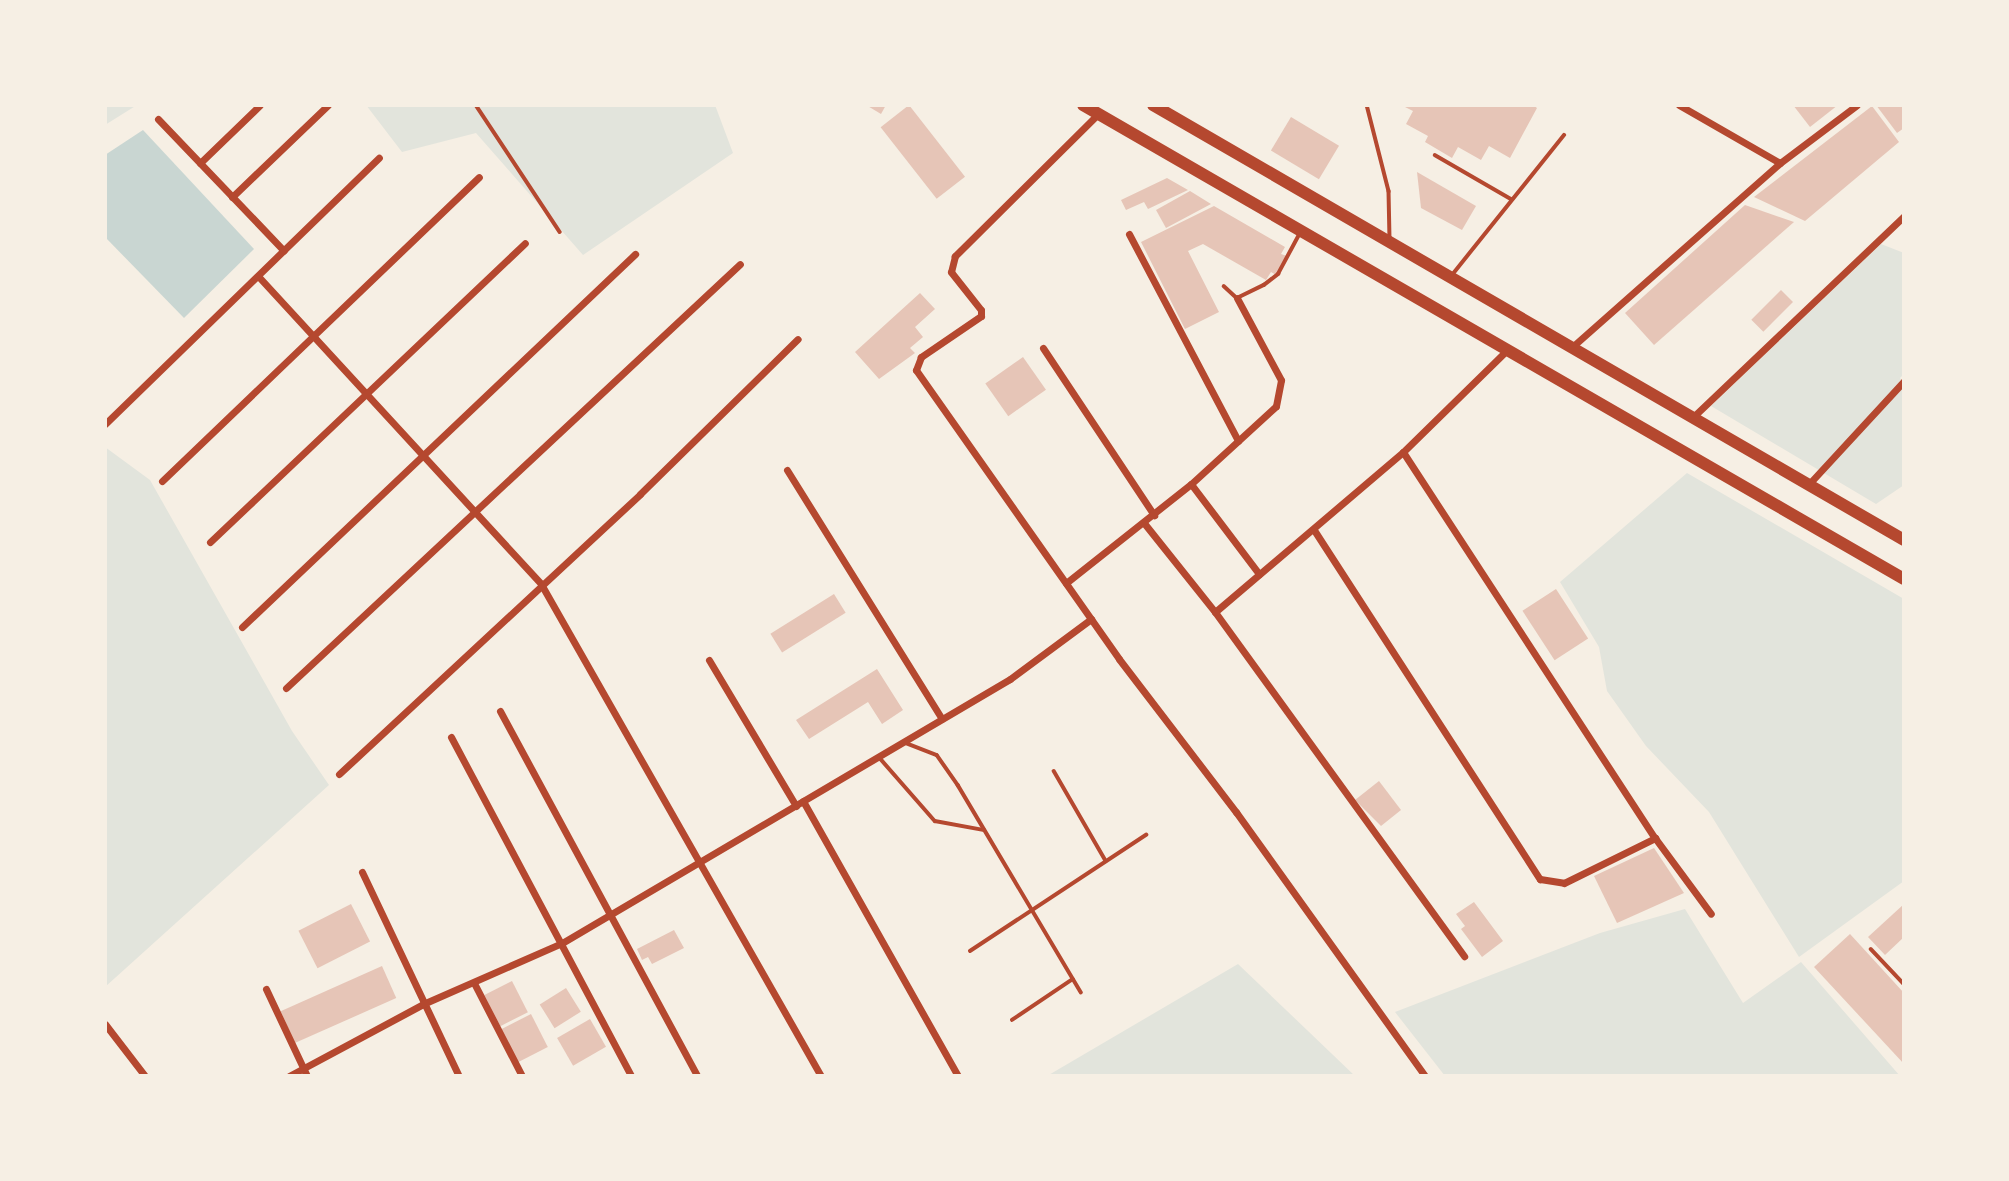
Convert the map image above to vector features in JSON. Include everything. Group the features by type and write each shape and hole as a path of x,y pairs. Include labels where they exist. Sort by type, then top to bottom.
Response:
{"main road":[{"path":"1083,105 1904,579"},
{"path":"1153,105 1904,540"}],"street":[{"path":"200,163 260,105"},
{"path":"232,197 328,105"},
{"path":"1679,105 1780,163"},
{"path":"1572,347 1780,163 1857,105"},
{"path":"1098,114 955,256 951,272 981,310 981,316 921,357 916,370 1091,619 1425,1076"},
{"path":"158,119 284,251"},
{"path":"105,424 379,158"},
{"path":"162,481 479,177"},
{"path":"1693,417 1904,216"},
{"path":"1129,234 1237,441"},
{"path":"210,542 524,243"},
{"path":"242,626 635,254"},
{"path":"286,688 740,264"},
{"path":"258,276 541,584 821,1076"},
{"path":"1066,583 1191,484 1276,406 1282,393 1281,380 1237,298"},
{"path":"339,774 798,339"},
{"path":"1043,348 1154,514"},
{"path":"1215,612 1403,453 1507,350"},
{"path":"1808,485 1904,381"},
{"path":"1403,453 1655,838 1711,914"},
{"path":"787,470 942,719"},
{"path":"1191,484 1259,574"},
{"path":"1144,523 1215,612 1464,956"},
{"path":"1314,530 1540,879 1564,883 1655,838"},
{"path":"289,1076 423,1004 562,943 613,914 1025,669 1091,619"},
{"path":"709,660 799,804 958,1076"},
{"path":"500,711 613,914 697,1076"},
{"path":"451,737 631,1076"},
{"path":"362,872 459,1076"},
{"path":"474,983 522,1076"},
{"path":"266,989 307,1076"},
{"path":"105,1024 145,1076"}],"lane":[{"path":"476,105 561,232"},
{"path":"1367,105 1389,191 1390,240"},
{"path":"1451,276 1564,135"},
{"path":"1435,155 1511,199"},
{"path":"1224,286 1237,298 1278,274 1301,232"},
{"path":"902,741 937,755 1080,992"},
{"path":"877,755 935,821 984,830"},
{"path":"1054,771 1106,861"},
{"path":"970,951 1146,835"},
{"path":"1871,949 1904,984"},
{"path":"1012,1020 1073,979"}],"shaded area":[{"path":"105,105 137,105 105,125"},
{"path":"366,105 715,105 733,153 583,255 476,133 402,152"},
{"path":"143,130 254,249 184,318 105,237 105,155"},
{"path":"1881,244 1904,253 1904,374 1900,378 1904,383 1904,485 1876,504 1711,406"},
{"path":"105,447 150,480 292,731 329,785 105,987"},
{"path":"1687,473 1904,599 1904,881 1799,957 1709,812 1646,746 1607,691 1599,647 1560,582"},
{"path":"1685,909 1743,1003 1801,962 1900,1076 1445,1076 1395,1012 1600,933"},
{"path":"1238,964 1355,1076 1047,1076"}],"building":[{"path":"866,105 886,105 881,114"},
{"path":"909,105 965,177 937,199 881,127"},
{"path":"1401,105 1533,105 1537,108 1510,158 1489,146 1481,160 1458,147 1452,158 1425,142 1428,136 1406,124 1413,111"},
{"path":"1793,105 1838,105 1810,127"},
{"path":"1876,105 1904,105 1904,128 1897,133"},
{"path":"1872,106 1899,142 1805,221 1754,197"},
{"path":"1291,117 1339,146 1319,179 1271,150"},
{"path":"1417,172 1476,206 1462,230 1421,208"},
{"path":"1167,178 1188,190 1148,209 1144,202 1126,210 1121,200"},
{"path":"1190,191 1211,204 1166,228 1156,210"},
{"path":"1745,205 1794,222 1654,345 1625,313"},
{"path":"1214,206 1285,247 1281,254 1287,256 1276,275 1271,272 1266,280 1203,244 1188,251 1219,312 1185,329 1141,242"},
{"path":"1781,290 1793,302 1763,332 1751,320"},
{"path":"920,293 935,309 915,327 923,337 910,348 915,353 879,379 855,352"},
{"path":"1023,357 1046,390 1008,416 985,383"},
{"path":"1556,589 1588,638 1555,660 1522,611"},
{"path":"834,594 846,613 782,652 770,634"},
{"path":"877,669 903,710 882,724 868,702 809,739 796,720"},
{"path":"1379,781 1401,810 1381,826 1355,800"},
{"path":"1654,848 1684,893 1617,923 1594,876"},
{"path":"1474,902 1503,941 1482,957 1461,929 1465,926 1456,914"},
{"path":"351,904 370,941 317,968 298,931"},
{"path":"1904,904 1904,937 1885,955 1868,937"},
{"path":"674,930 684,948 652,964 648,957 642,960 637,949"},
{"path":"1850,934 1904,993 1904,1064 1814,967"},
{"path":"382,966 396,998 295,1043 281,1011"},
{"path":"512,981 528,1012 500,1026 484,995"},
{"path":"566,988 581,1012 555,1028 540,1004"},
{"path":"531,1014 548,1047 518,1062 501,1029"},
{"path":"590,1019 606,1047 573,1066 557,1038"}]}
